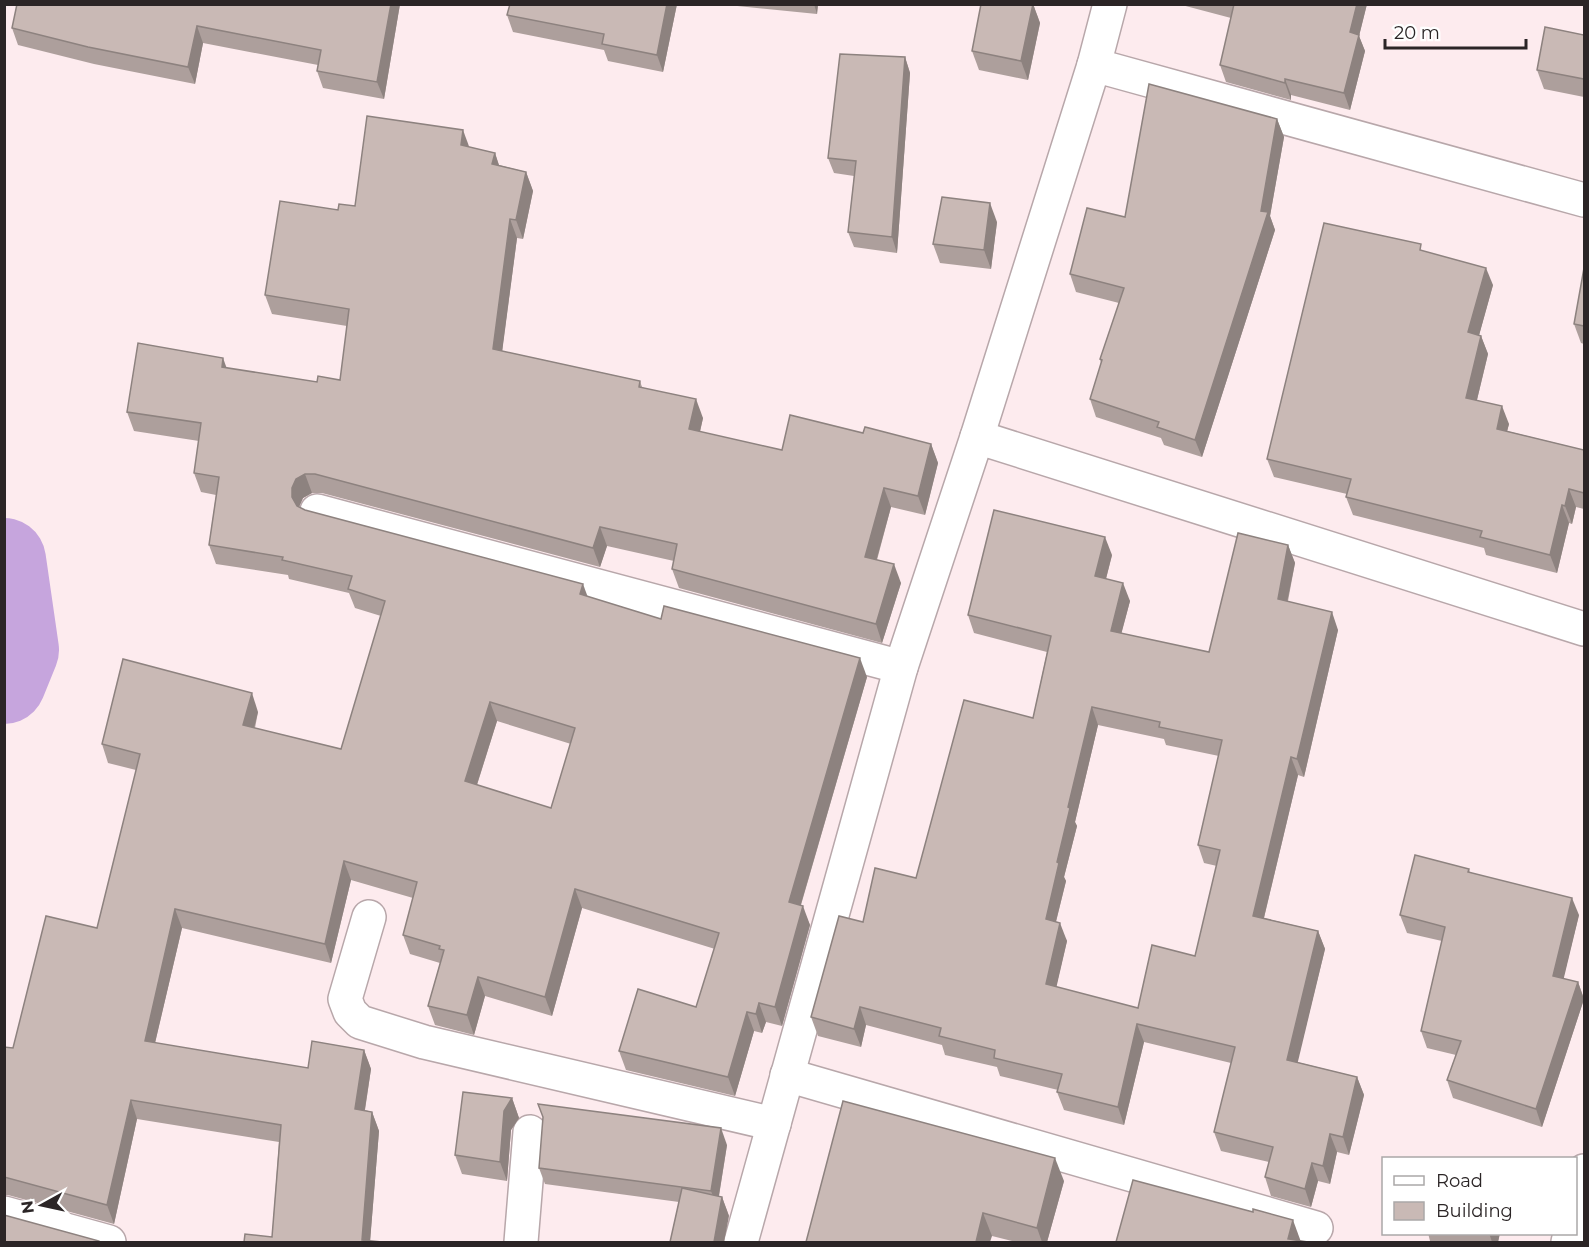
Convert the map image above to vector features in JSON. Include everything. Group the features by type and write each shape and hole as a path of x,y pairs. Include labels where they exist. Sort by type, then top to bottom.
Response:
{"street":[{"path":"741,1242 901,666 977,437 1094,65 1110,4"},
{"path":"1094,65 1584,200"},
{"path":"977,437 1584,629"},
{"path":"317,511 901,666"},
{"path":"369,917 345,999 350,1012 360,1022 424,1042 774,1124"},
{"path":"787,1075 1316,1228"},
{"path":"521,1242 530,1132"},
{"path":"1577,1202 1584,1172"},
{"path":"4,1214 109,1242"}],"building":[{"path":"17,4 391,4 377,82 317,71 321,50 197,26 188,67 88,47 12,28"},
{"path":"510,4 667,4 657,55 602,44 604,34 507,15"},
{"path":"981,4 1033,4 1021,61 972,51"},
{"path":"1234,4 1357,4 1350,32 1359,35 1344,93 1285,79 1285,83 1220,65"},
{"path":"1545,27 1584,35 1584,79 1537,70"},
{"path":"840,54 905,57 892,237 848,232 856,161 828,158"},
{"path":"1149,84 1277,119 1261,211 1268,212 1195,440 1157,427 1159,422 1090,399 1102,360 1100,359 1124,288 1070,274 1087,208 1125,217"},
{"path":"367,116 463,130 461,145 495,153 492,164 526,172 516,220 510,219 493,349 640,381 639,387 696,399 689,429 782,450 790,415 863,433 865,427 931,444 918,496 884,488 865,557 894,564 876,624 672,569 677,544 600,527 593,548 315,474 305,474 296,479 292,488 292,497 297,506 305,510 583,584 580,594 661,619 664,606 860,658 789,902 803,906 775,1007 759,1003 756,1014 747,1012 728,1077 619,1051 638,989 696,1007 719,933 575,889 545,997 478,977 467,1015 428,1006 444,950 439,949 440,946 403,935 417,882 344,861 325,944 175,909 145,1041 308,1068 312,1041 364,1050 355,1109 372,1112 362,1240 382,1242 244,1242 245,1234 272,1237 281,1125 131,1100 107,1205 4,1177 4,1047 13,1048 46,916 97,928 140,754 102,744 123,659 252,693 243,725 341,749 385,601 348,589 352,576 282,560 283,557 209,545 219,477 194,473 201,423 127,412 138,343 223,358 222,367 317,382 318,376 340,380 349,309 265,295 280,201 338,210 339,204 355,206","holes":["490,702 575,728 551,808 465,781"]},
{"path":"942,197 990,203 984,250 933,244"},
{"path":"1324,223 1421,244 1420,250 1486,268 1468,332 1481,336 1466,398 1502,406 1497,429 1584,450 1584,493 1569,489 1565,506 1562,505 1550,555 1480,537 1482,531 1346,497 1351,479 1267,459"},
{"path":"1584,268 1584,326 1574,324"},
{"path":"994,510 1105,537 1095,576 1123,583 1111,631 1209,652 1238,533 1288,545 1278,599 1332,612 1297,759 1291,757 1253,916 1318,931 1287,1060 1357,1077 1343,1137 1330,1134 1323,1166 1312,1163 1305,1189 1265,1177 1273,1147 1214,1132 1235,1047 1137,1024 1118,1107 1057,1092 1062,1074 994,1058 995,1050 939,1036 941,1028 860,1007 854,1029 811,1017 839,916 863,922 875,868 916,878 964,700 1033,718 1051,636 968,615","holes":["1092,707 1160,722 1159,727 1222,740 1198,845 1220,850 1195,956 1152,945 1138,1008 1046,984 1060,923 1046,919 1070,808 1068,807"]},
{"path":"1415,855 1469,869 1468,872 1572,898 1553,976 1578,982 1536,1109 1447,1080 1461,1041 1421,1031 1445,927 1400,915"},
{"path":"463,1092 512,1098 504,1111 500,1162 455,1155"},
{"path":"843,1101 1055,1158 1037,1228 983,1213 976,1242 806,1242"},
{"path":"538,1104 721,1128 711,1191 539,1168 543,1117"},
{"path":"1133,1180 1253,1212 1253,1209 1293,1220 1288,1239 1308,1242 1116,1242"},
{"path":"682,1188 722,1197 714,1242 670,1242"},
{"path":"4,1215 99,1241 99,1242 4,1242"}],"waterway":[{"path":"4,560 17,650 4,682"}]}
